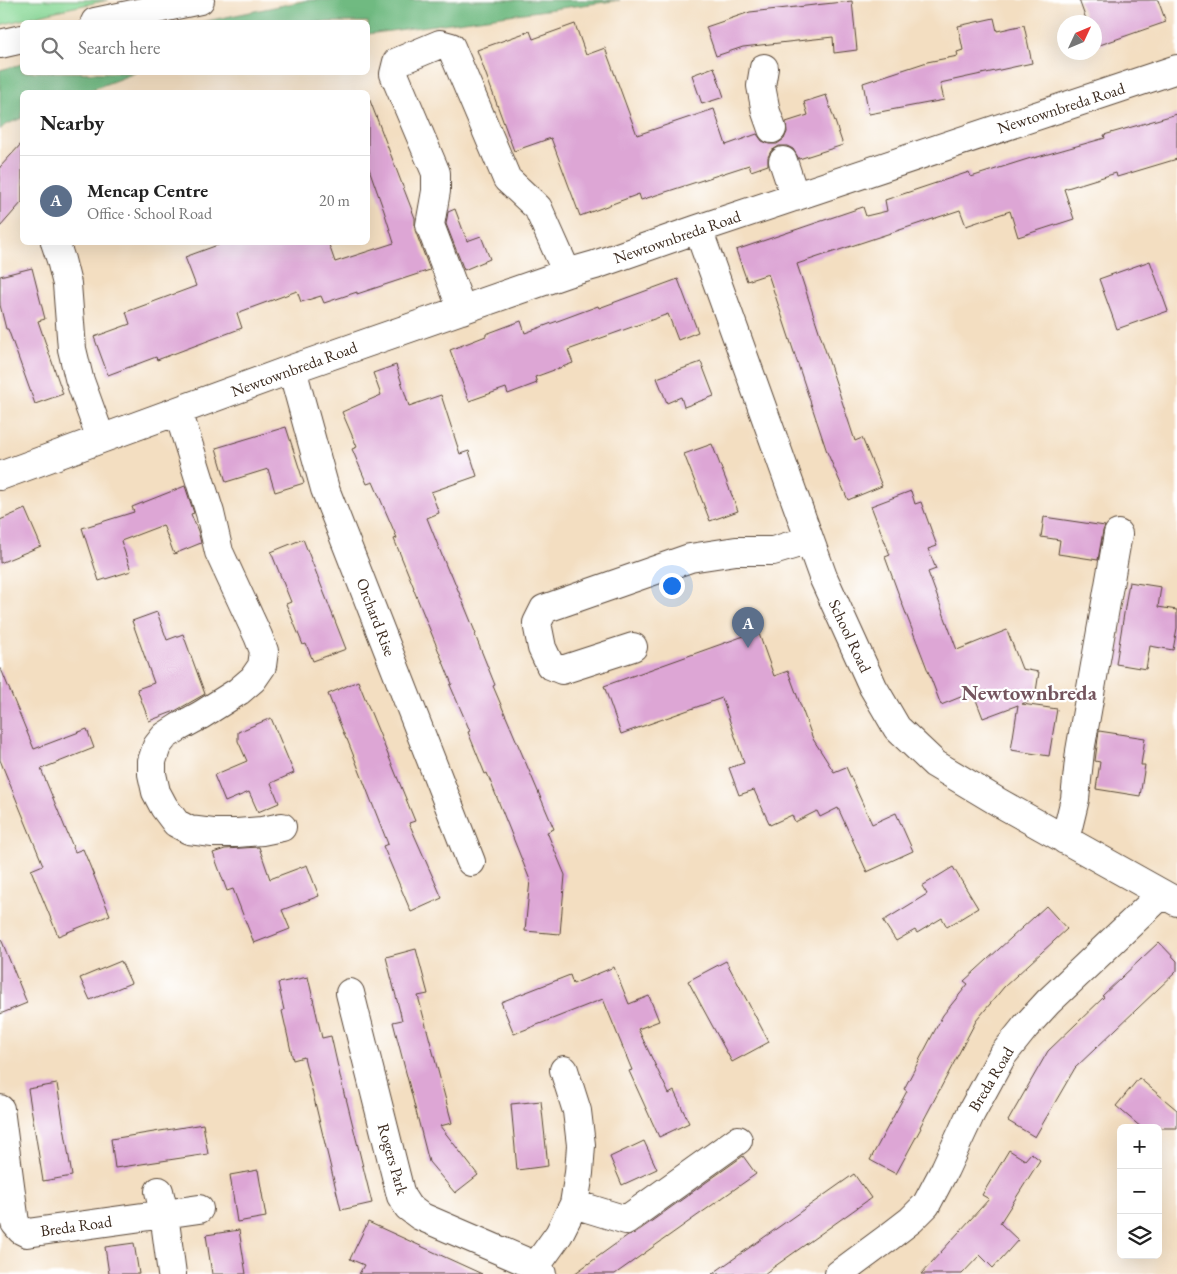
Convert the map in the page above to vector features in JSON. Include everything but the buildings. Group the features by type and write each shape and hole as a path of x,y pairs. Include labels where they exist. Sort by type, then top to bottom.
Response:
{"main road":[{"path":"105,20 200,0"},
{"path":"0,44 20,39"},
{"path":"462,310 430,225 436,191 436,172 394,74 397,62 440,44 450,47 507,179 538,208 567,273"},
{"path":"764,68 760,86 772,129"},
{"name":"Newtownbreda Road","path":"1,474 567,273 1177,69"},
{"path":"783,161 795,197"},
{"name":"School Road","path":"698,229 823,577 873,687 898,728 935,764 1000,803 1169,898"},
{"path":"56,245 67,284 72,349 79,378 101,439"},
{"name":"Orchard Rise","path":"292,370 325,489 471,862"},
{"path":"178,411 210,513 219,552 264,650 262,666 253,679 239,691 165,736 157,746 152,761 152,774 156,792 176,823 189,830 237,833 282,827"},
{"path":"1065,840 1075,799 1080,751 1118,534"},
{"path":"633,647 562,670 550,665 542,648 537,624 544,609 690,558 736,551 772,551 809,540"},
{"name":"Breda Road","path":"839,1274 890,1238 926,1205 971,1113 1002,1056 1026,1026 1048,1002 1169,898"},
{"name":"Rogers Park","path":"350,992 401,1196 408,1207 420,1216 539,1270"},
{"path":"539,1270 560,1234 574,1204 579,1173 581,1145 577,1111 564,1070"},
{"name":"Breda Road","path":"0,1109 16,1223 27,1233 162,1202"},
{"path":"574,1204 626,1220 738,1140"},
{"path":"172,1274 162,1202 198,1209"}],"green space":[{"path":"11,0 108,0 0,25 0,2"},
{"path":"308,0 620,0 370,34 370,20 212,20"},
{"path":"20,65 20,75 130,75 90,90 20,90 20,119 5,125 0,130 0,70"}],"place":[{"name":"Mencap Centre","path":"748,648"}],"district":[{"name":"Newtownbreda","path":"1029,692"}]}
